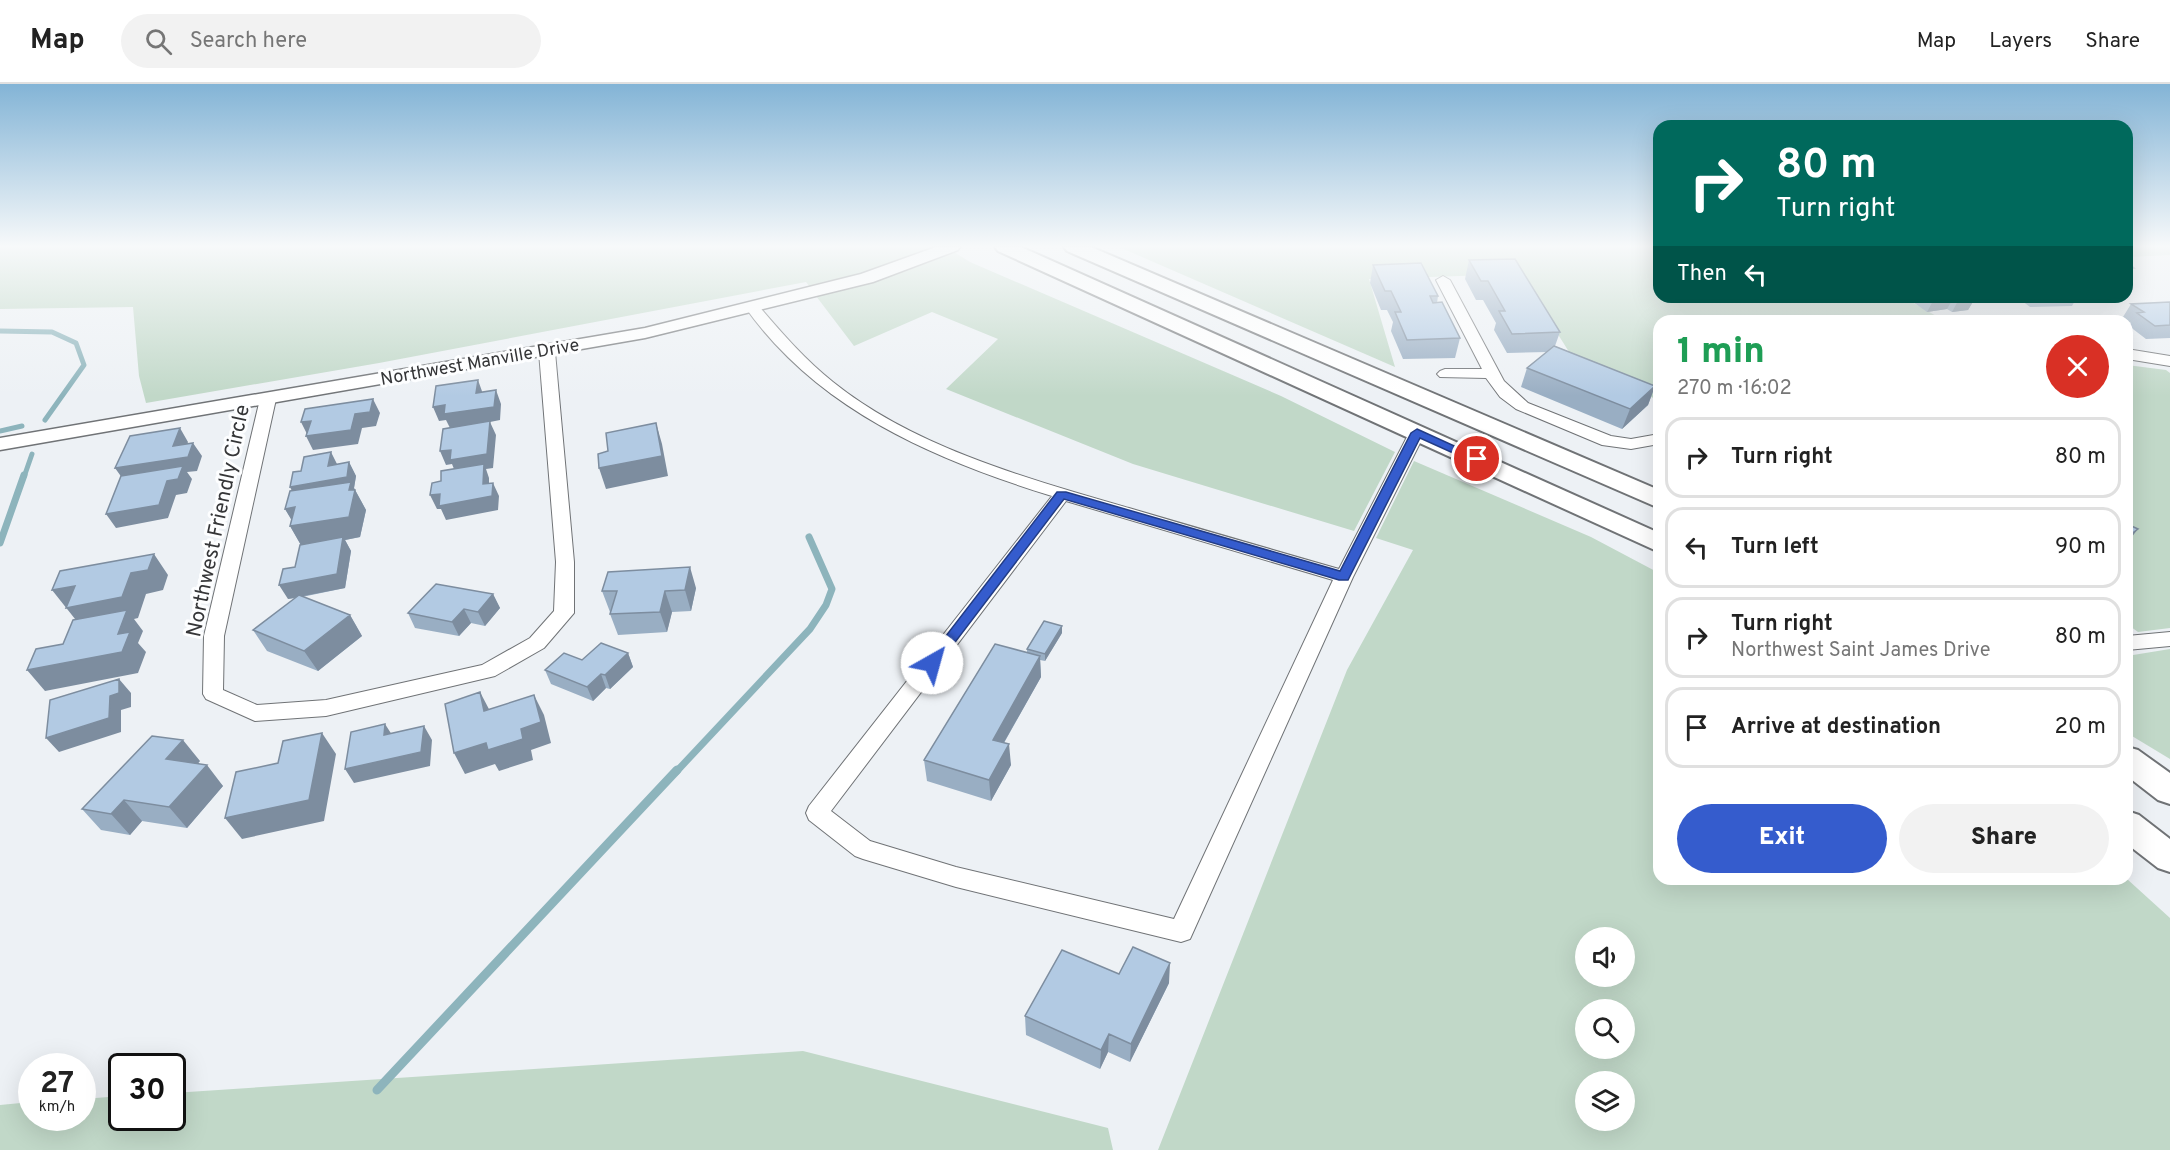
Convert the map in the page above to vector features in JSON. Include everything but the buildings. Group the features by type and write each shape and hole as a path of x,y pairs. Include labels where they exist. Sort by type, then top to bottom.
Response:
{"main road":[{"path":"1115,297 1653,540"},
{"path":"1189,297 1653,497"},
{"path":"2133,763 2170,791"},
{"path":"2133,830 2170,858"}],"street":[{"name":"Northwest Manville Drive","path":"0,444 547,352 645,333 793,297"},
{"path":"1452,297 1491,372 1506,394 1522,406 1608,441 1631,444 1653,440"},
{"path":"752,307 765,327 821,382 917,440 995,473 1062,495 1344,576"},
{"name":"Northwest Friendly Circle","path":"268,399 214,636 213,694 255,713 326,708 488,671 537,643 564,613 565,562 547,352"},
{"path":"2133,355 2170,361"},
{"path":"1445,374 1491,372"},
{"path":"1062,495 817,813 863,849 956,877 1181,932 1344,576 1417,433"},
{"path":"2133,642 2170,639"}],"green space":[{"path":"0,297 728,297 379,363 146,403 139,376 133,307 0,309"},
{"path":"817,297 1051,297 1281,396 1395,452 1354,531 1133,464 946,389 998,339 932,312 854,346"},
{"path":"1233,297 1374,297 1395,367"},
{"path":"1534,297 1653,297 1653,303 1914,303 1934,315 1653,315 1653,398 1581,371"},
{"path":"2133,366 2166,370 2170,373 2170,628 2138,632 2133,628"},
{"path":"1414,461 1591,537 1653,570 1653,885 2133,884 2170,918 2170,1150 1158,1150 1347,670 1413,550 1376,538"},
{"path":"2170,649 2170,759 2133,737 2133,655"},
{"path":"803,1051 1108,1128 1113,1150 0,1150 0,1105 18,1103 18,1131 96,1131 96,1098 108,1097 108,1131 186,1131 186,1092"}],"waterway":[{"path":"0,331 52,332 76,343 84,365 45,420"},
{"path":"0,431 22,426"},
{"path":"24,477 32,454"},
{"path":"0,543 24,475"},
{"path":"676,772 810,629 826,605 832,589 809,537"},
{"path":"377,1090 677,770"}],"route":[{"path":"932,663 1062,495 1344,576 1417,433 1477,459"}]}
